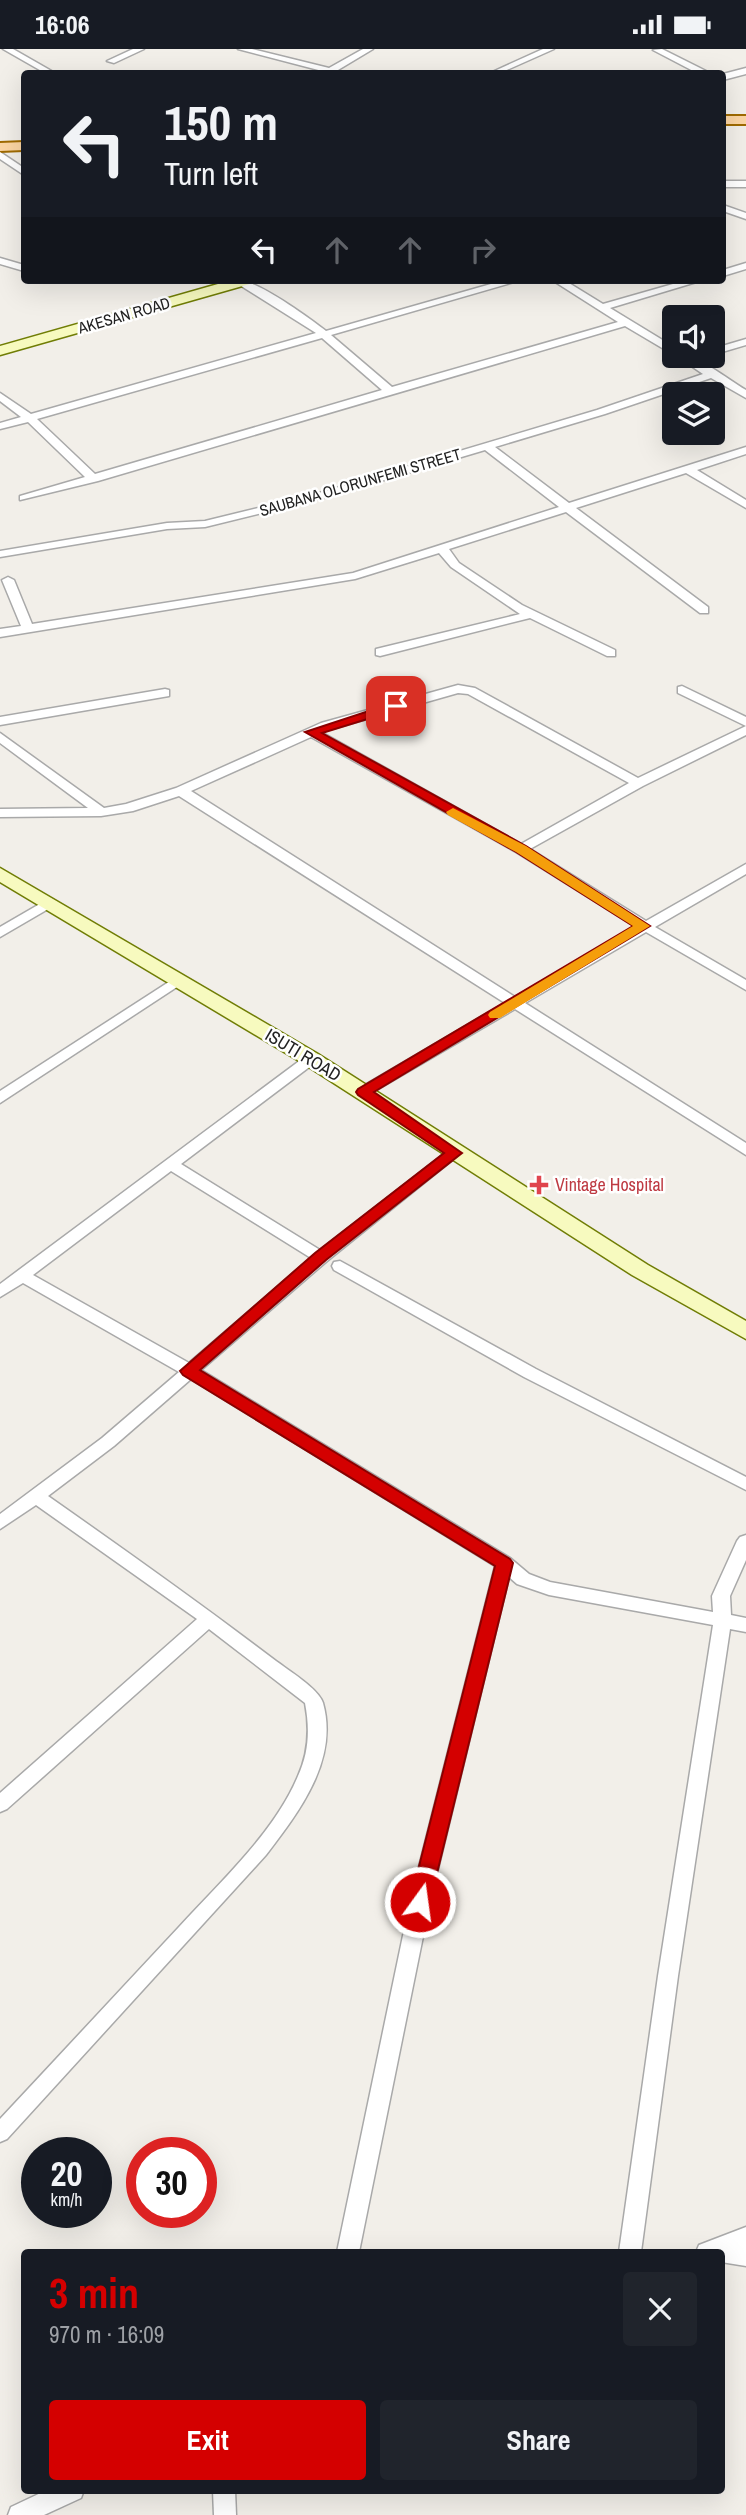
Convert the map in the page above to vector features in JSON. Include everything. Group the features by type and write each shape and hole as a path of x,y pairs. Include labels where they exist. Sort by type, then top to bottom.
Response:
{"main road":[{"path":"726,113 746,113"},
{"path":"726,120 746,120"},
{"path":"0,138 21,137"},
{"path":"0,147 21,146"}],"street":[{"path":"7,49 46,70"},
{"path":"111,61 140,49"},
{"path":"242,49 327,70"},
{"path":"338,70 369,49"},
{"path":"501,70 550,49"},
{"path":"657,50 697,70"},
{"path":"726,76 746,71"},
{"path":"0,155 21,170"},
{"path":"726,184 746,184"},
{"path":"726,209 746,216"},
{"path":"0,261 21,267"},
{"path":"726,272 746,266"},
{"name":"AKESAN ROAD","path":"0,343 210,284"},
{"name":"AKESAN ROAD","path":"0,351 234,284"},
{"path":"250,284 322,334 390,391"},
{"path":"0,426 502,284"},
{"path":"563,284 662,345"},
{"path":"602,307 684,284"},
{"path":"24,499 624,323"},
{"path":"725,348 746,342"},
{"path":"702,368 746,395"},
{"name":"SAUBANA OLORUNFEMI STREET","path":"0,554 167,526 205,524 303,501 601,412 712,374"},
{"path":"0,396 30,418 94,479"},
{"path":"486,446 704,610"},
{"path":"0,632 332,581 443,549 746,450"},
{"path":"688,469 746,505"},
{"path":"443,549 447,559 518,608 611,653"},
{"path":"8,580 28,628"},
{"path":"380,652 533,614"},
{"path":"0,813 101,812 128,809 181,791 311,732 458,689 471,691 638,783"},
{"path":"682,690 746,722"},
{"path":"0,721 165,693"},
{"path":"521,849 638,783 746,730"},
{"path":"311,732 521,849 643,926 746,986"},
{"path":"0,737 101,812"},
{"path":"181,791 746,1150"},
{"path":"363,1092 746,868"},
{"name":"ISUTI ROAD","path":"0,874 311,1059 640,1270 746,1331"},
{"path":"0,933 50,902"},
{"path":"0,1098 178,980"},
{"path":"0,1292 311,1059"},
{"path":"0,1523 119,1433 321,1257 454,1153"},
{"path":"172,1165 321,1257"},
{"path":"340,1266 530,1373 746,1485"},
{"path":"21,1275 189,1371 504,1563 523,1579 549,1588 746,1625"},
{"path":"0,2133 225,1891 284,1818 309,1775 318,1735 319,1715 313,1700 209,1619 36,1496"},
{"path":"630,2249 668,1976 722,1622 721,1596 746,1541"},
{"path":"349,2249 420,1902 504,1563"},
{"path":"0,1804 209,1619"},
{"path":"715,2249 746,2237"},
{"path":"725,2253 746,2256"},
{"path":"19,2515 64,2494"},
{"path":"224,2494 225,2515"}],"slow traffic":[{"path":"453,812 521,849 643,926 495,1015"}],"place":[{"name":"Vintage Hospital","path":"539,1185"}],"route":[{"path":"396,706 311,732 521,849 643,926 363,1092 454,1153 321,1257 189,1371 504,1563 420,1902"}]}
